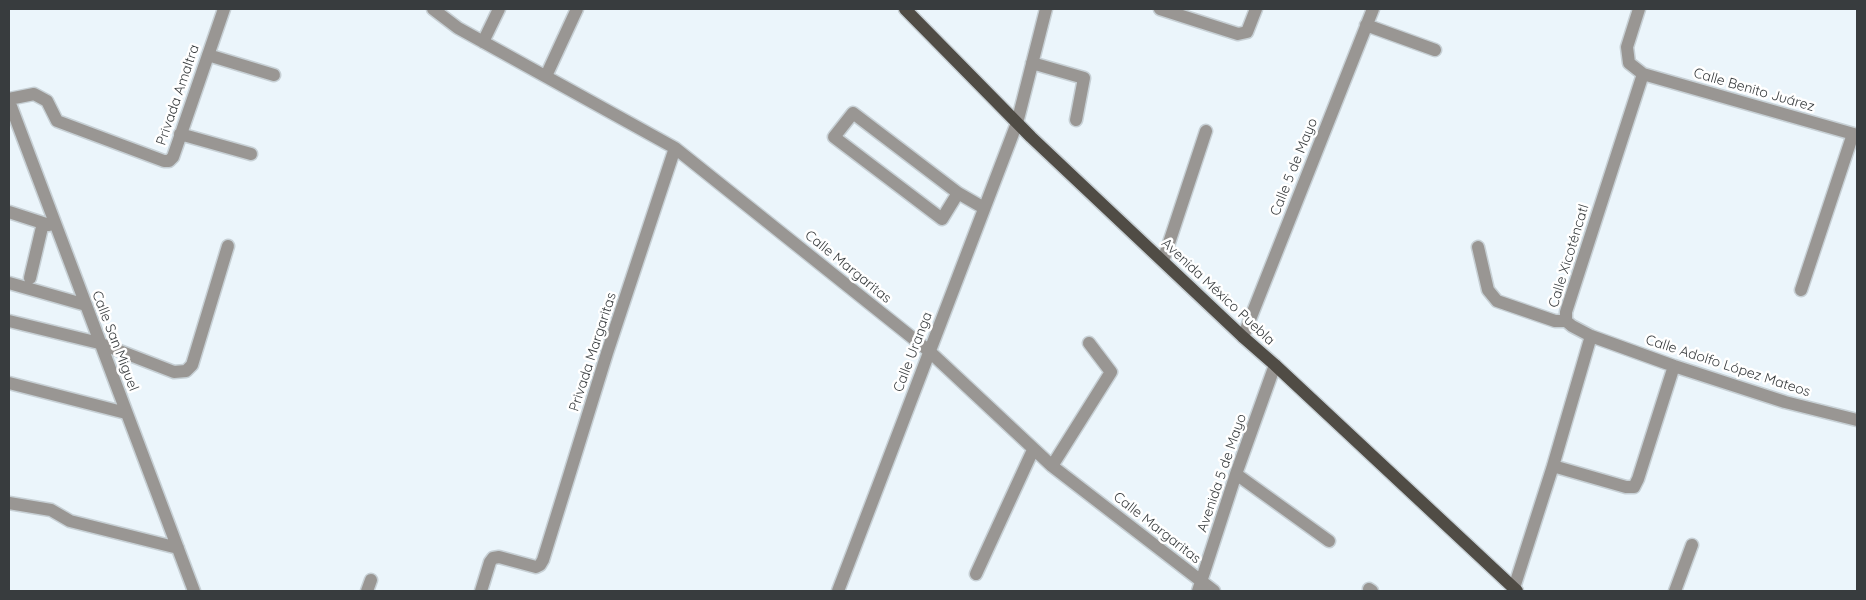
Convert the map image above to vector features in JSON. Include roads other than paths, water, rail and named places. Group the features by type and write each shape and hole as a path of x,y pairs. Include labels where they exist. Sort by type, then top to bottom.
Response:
{"main road":[{"name":"Avenida México Puebla","path":"905,9 1017,123 1163,262 1515,590"}],"street":[{"name":"Privada Amaltra","path":"9,100 34,94 46,101 57,121 164,161 169,160 224,9"},
{"name":"Calle Margaritas","path":"433,9 458,28 675,148 929,352 1052,466 1200,586 1214,591"},
{"path":"483,42 499,9"},
{"path":"546,76 576,9"},
{"name":"Calle Uranga","path":"838,591 1017,123 1046,9"},
{"path":"1160,9 1238,34 1247,32 1256,9"},
{"name":"Calle 5 de Mayo","path":"1243,337 1373,9"},
{"path":"1639,9 1627,47 1629,63 1643,74"},
{"path":"1366,25 1435,50"},
{"path":"208,55 274,75"},
{"path":"1032,63 1084,78 1076,120"},
{"name":"Calle Benito Juárez","path":"1643,74 1855,135"},
{"name":"Calle Xicoténcatl","path":"1591,336 1566,321 1566,312 1643,74"},
{"name":"Calle San Miguel","path":"9,100 49,225 86,305 194,591"},
{"path":"958,193 942,219 834,137 853,113 958,193 984,208"},
{"path":"1163,262 1206,131"},
{"path":"180,134 251,154"},
{"path":"1801,290 1855,135"},
{"name":"Privada Margaritas","path":"481,591 493,558 499,557 536,567 540,565 675,148"},
{"path":"9,212 49,225 30,278"},
{"path":"9,321 99,343 174,372 186,371 192,365 228,246"},
{"path":"1478,247 1488,290 1497,301 1555,321 1566,321"},
{"path":"9,283 86,305"},
{"path":"1515,590 1591,336"},
{"name":"Calle Adolfo López Mateos","path":"1591,336 1674,366 1785,402 1857,420"},
{"path":"1052,466 1111,372 1088,343"},
{"name":"Avenida 5 de Mayo","path":"1200,586 1236,474 1275,365"},
{"path":"1553,466 1626,487 1634,487 1674,366"},
{"path":"9,383 126,414"},
{"path":"976,574 1034,450"},
{"path":"1236,474 1329,541"},
{"path":"9,503 51,510 70,521 178,548"},
{"path":"1675,591 1692,545"}]}
